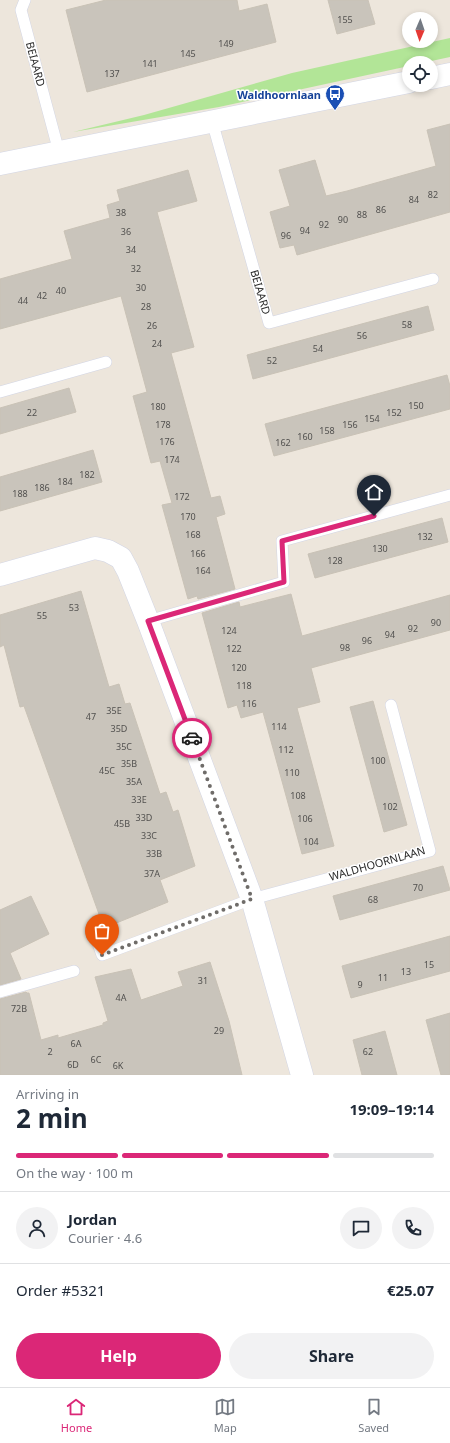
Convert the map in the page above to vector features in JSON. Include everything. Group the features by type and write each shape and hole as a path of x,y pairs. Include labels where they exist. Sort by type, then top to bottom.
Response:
{"street":[{"path":"438,77 450,74"},
{"path":"0,164 402,83"},
{"path":"0,575 95,548 108,551 121,558 128,571 148,621 252,899 302,1075"}],"lane":[{"name":"BEIAARD","path":"25,0 21,10 59,152"},
{"name":"BEIAARD","path":"212,121 269,323 433,278"},
{"path":"0,392 106,362"},
{"path":"148,621 284,582 282,541 450,495"},
{"name":"WALDHOORNLAAN","path":"252,899 430,851 391,705"},
{"path":"94,932 102,955 252,899"},
{"path":"0,992 74,971"}],"green space":[{"path":"450,38 450,57 438,60 438,56 402,56 402,68 219,107 73,132 144,115 292,73 405,48 438,48 438,41"}],"building":[{"path":"106,0 237,0 239,11 267,4 276,42 87,92 66,10"},
{"path":"328,0 368,0 375,24 337,34"},
{"path":"450,124 450,212 297,255 294,245 280,248 270,212 290,206 279,170 315,160 326,196 347,191 436,166 427,130"},
{"path":"188,170 197,201 157,212 194,347 171,353 211,498 220,496 225,514 216,517 235,589 198,599 197,596 188,599 162,505 172,503 160,461 151,463 133,396 147,392 121,296 0,329 0,279 72,259 64,231 110,218 107,205 120,201 117,190"},
{"path":"428,306 434,330 253,379 247,355"},
{"path":"447,375 450,386 450,409 274,456 265,424"},
{"path":"69,388 76,412 0,434 0,408"},
{"path":"93,450 102,482 0,511 0,477"},
{"path":"442,518 448,542 315,578 308,554"},
{"path":"81,591 109,687 119,684 125,704 130,703 160,794 166,792 173,812 178,810 195,866 160,880 168,902 104,928 24,706 20,707 4,645 0,647 0,615"},
{"path":"291,594 302,636 450,595 450,630 311,668 320,702 297,708 334,846 302,854 263,712 241,718 237,705 228,708 202,613 239,602 240,607"},
{"path":"373,701 407,825 384,832 350,707"},
{"path":"443,866 450,890 340,920 333,896"},
{"path":"31,896 49,934 10,953 21,979 0,985 0,910"},
{"path":"450,936 450,971 351,998 342,966"},
{"path":"210,962 229,1021 242,1075 0,1075 0,999 26,992 29,993 41,1040 58,1035 58,1038 103,1025 103,1023 108,1021 95,977 131,969 141,1000 183,986 178,972"},
{"path":"450,1013 450,1075 441,1075 426,1020"},
{"path":"385,1031 397,1075 362,1075 353,1040"}],"way so far":[{"path":"102,955 252,899 192,738"}],"place":[{"name":"Waldhoornlaan","path":"335,111"}],"route":[{"path":"192,738 148,621 284,582 282,541 374,516"}]}
